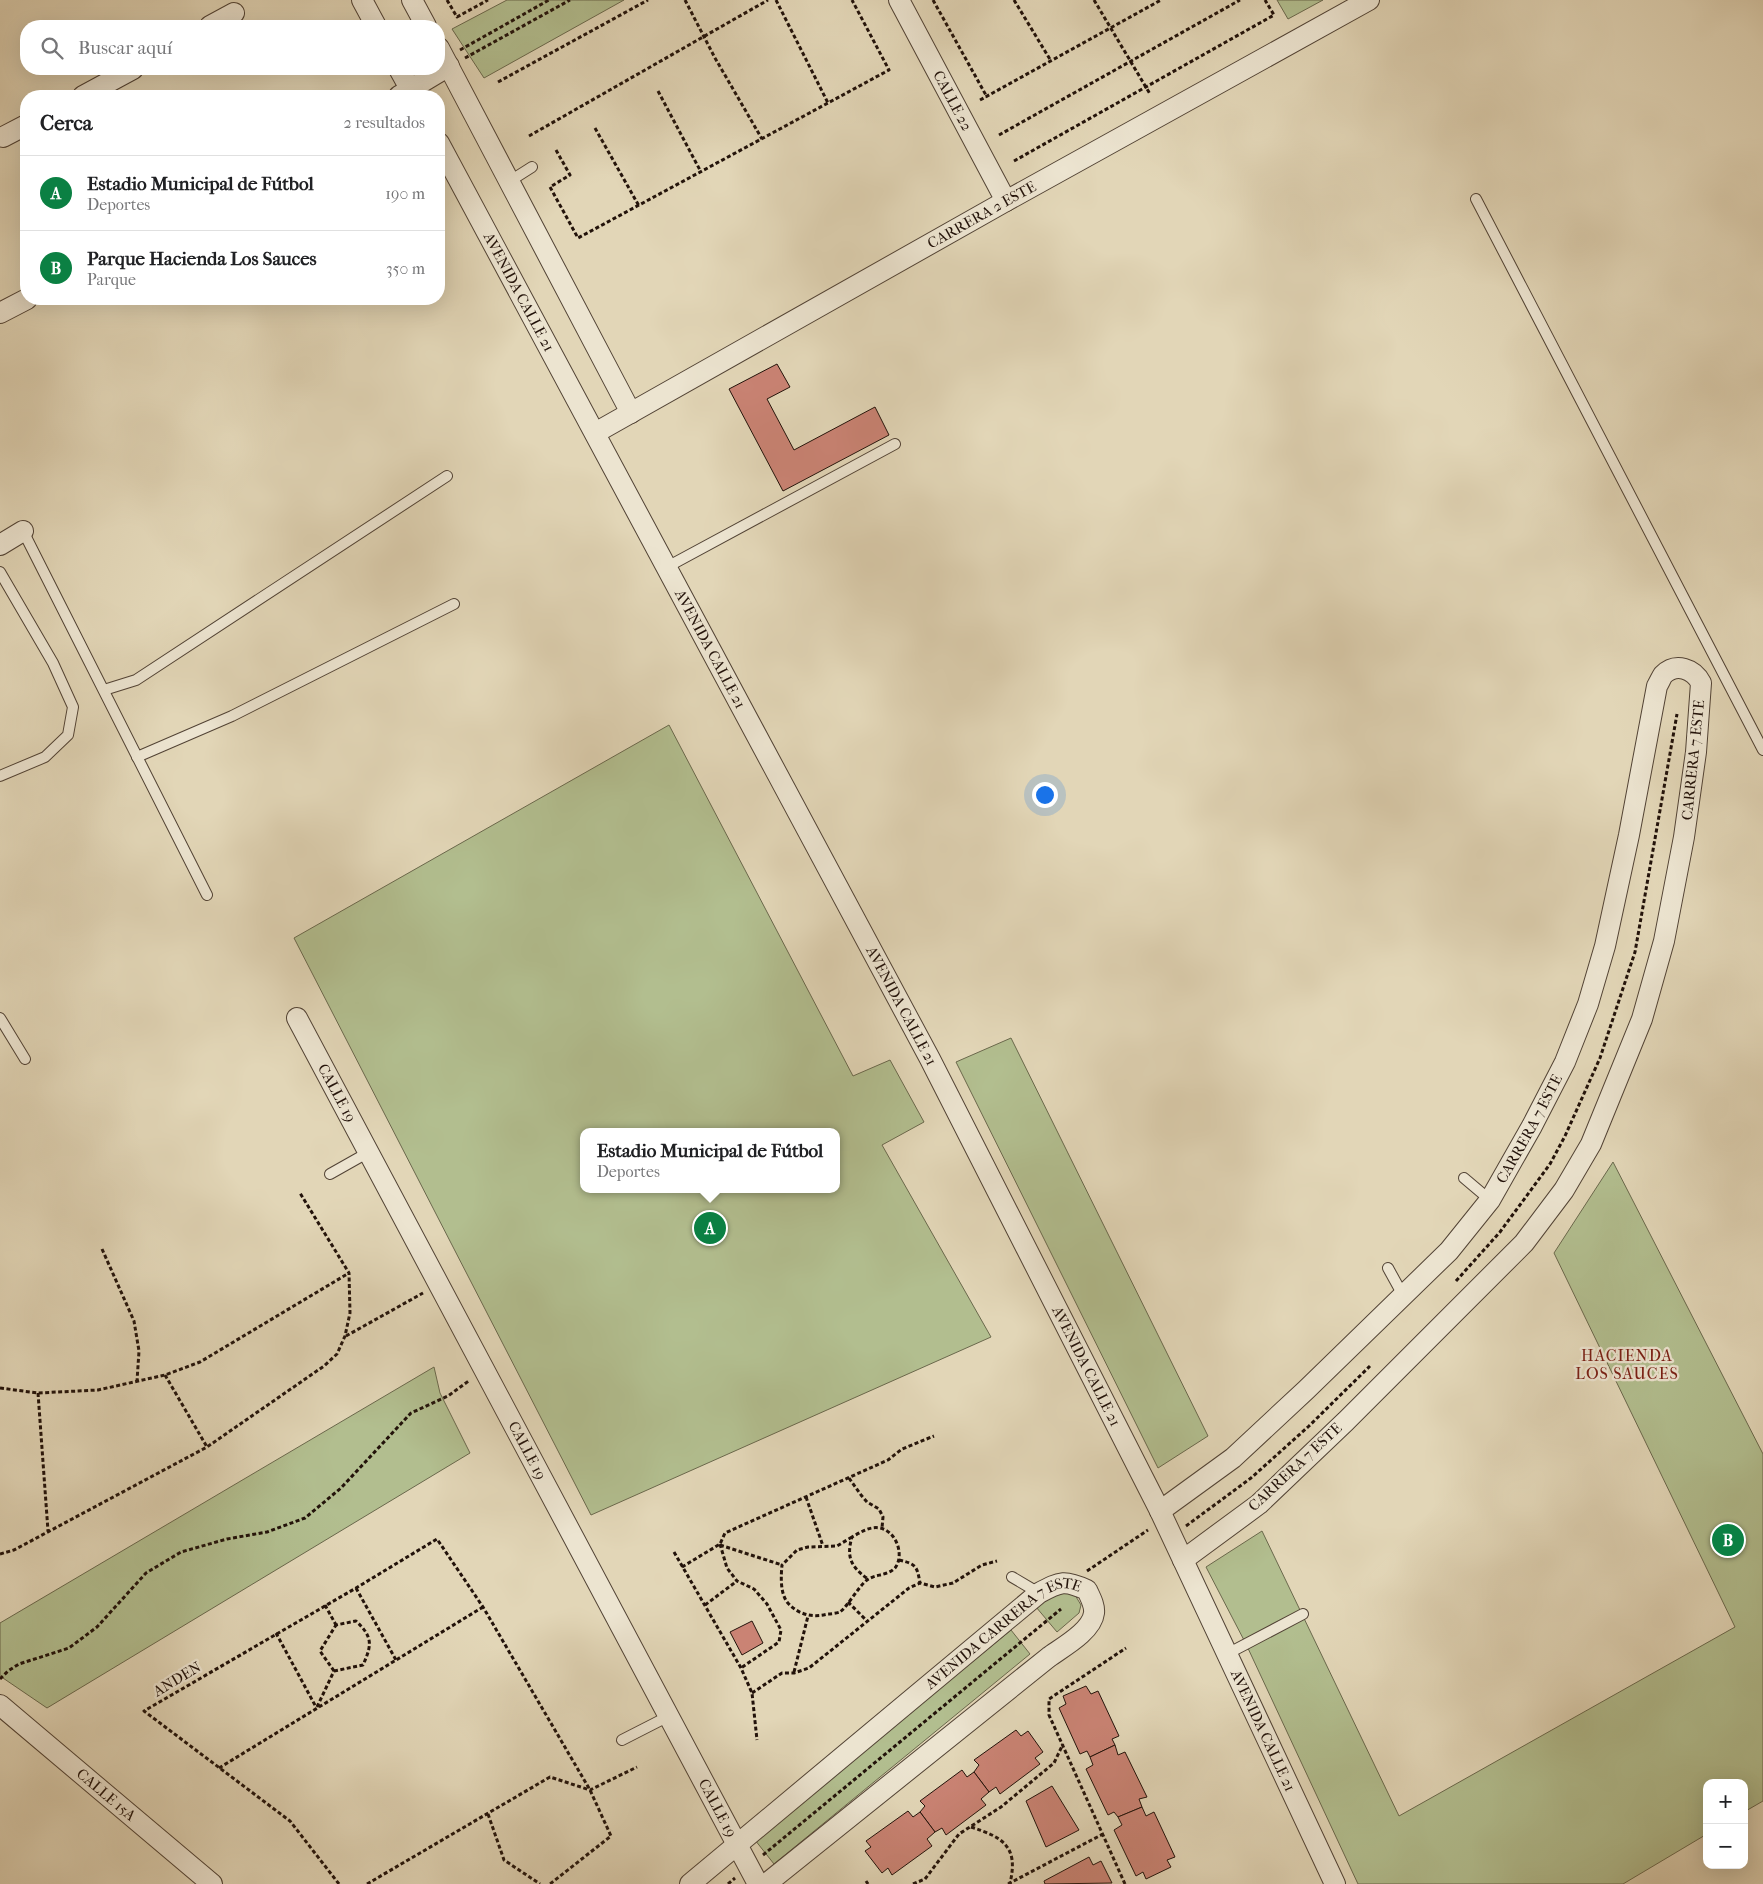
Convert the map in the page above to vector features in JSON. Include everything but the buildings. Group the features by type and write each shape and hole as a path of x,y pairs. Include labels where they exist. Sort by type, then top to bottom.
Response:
{"street":[{"path":"362,0 373,20"},
{"path":"412,0 423,20"},
{"name":"CALLE 22","path":"899,0 1006,201"},
{"name":"CARRERA 2 ESTE","path":"595,433 1006,201 1369,0"},
{"path":"221,20 234,13"},
{"path":"445,60 632,412"},
{"path":"96,90 122,75"},
{"path":"401,75 407,90"},
{"path":"412,90 427,75"},
{"path":"3,137 20,129"},
{"name":"AVENIDA CALLE 21","path":"445,153 930,1059 1162,1515 1335,1884"},
{"path":"0,313 20,303"},
{"path":"0,545 23,531"},
{"name":"CARRERA 7 ESTE","path":"1162,1515 1233,1458 1404,1297 1449,1251 1490,1200 1557,1078 1588,1004 1605,946 1629,835 1656,686 1664,674 1676,669 1689,669 1697,674 1701,683 1696,752 1684,837 1664,941 1642,1020 1591,1144 1564,1190 1524,1243 1346,1421 1259,1504 1183,1560"},
{"name":"CALLE 19","path":"297,1018 754,1875"},
{"name":"AVENIDA CARRERA 7 ESTE","path":"690,1884 1039,1593 1054,1585 1070,1582 1087,1590 1093,1602 1094,1614 1084,1631 766,1884"},
{"name":"CALLE 15A","path":"0,1705 212,1884"}],"lane":[{"path":"510,181 532,167"},
{"path":"1476,199 1763,750"},
{"path":"667,567 895,444"},
{"path":"104,690 136,680 447,476"},
{"path":"23,531 207,895"},
{"path":"0,572 53,662 73,708 68,735 45,758 0,776"},
{"path":"137,757 232,716 454,604"},
{"path":"0,1018 25,1059"},
{"path":"330,1174 369,1152"},
{"path":"1464,1178 1490,1200"},
{"path":"1388,1268 1404,1297"},
{"path":"1012,1577 1039,1593"},
{"path":"1227,1654 1303,1614"},
{"path":"622,1740 669,1716"}],"path":[{"path":"447,0 457,17 488,0"},
{"path":"445,57 549,0"},
{"path":"445,58 570,0"},
{"path":"498,82 648,0"},
{"path":"685,0 762,139"},
{"path":"529,136 768,0"},
{"path":"776,0 828,103"},
{"path":"556,150 570,175 550,187 578,238 889,70 852,0"},
{"path":"933,0 987,97"},
{"path":"1014,0 1050,61"},
{"path":"1094,0 1150,94"},
{"path":"980,100 1161,0"},
{"path":"999,135 1240,0"},
{"path":"1014,161 1274,16 1265,0"},
{"path":"658,91 701,172"},
{"path":"595,128 639,206"},
{"path":"0,1554 14,1550 207,1447 324,1366 336,1354 345,1336 350,1313 349,1273 300,1194"},
{"path":"102,1249 134,1321 139,1351 137,1382"},
{"path":"0,1388 38,1394 98,1390 165,1375 200,1362 349,1273"},
{"path":"345,1336 439,1284"},
{"path":"0,1678 19,1664 69,1648 98,1627 146,1573 181,1552 227,1539 267,1532 305,1518 341,1488 411,1413 448,1396 485,1370"},
{"path":"165,1375 207,1447"},
{"path":"38,1394 48,1532"},
{"path":"682,1567 720,1544 725,1533 888,1460 902,1449 934,1436"},
{"path":"849,1478 867,1502 879,1509 883,1517 882,1528"},
{"path":"806,1497 823,1546"},
{"path":"1070,1582 1162,1515"},
{"path":"868,1528 882,1528 894,1538 899,1550 899,1560 894,1568 886,1574 868,1579 840,1612 817,1617 808,1616 787,1602 782,1587 782,1565 797,1550 808,1547 838,1546 868,1528"},
{"path":"852,1536 849,1548 851,1561 858,1572 868,1579"},
{"name":"ANDEN","path":"339,1884 290,1821 144,1711 437,1539 483,1607 590,1790 611,1836 550,1884"},
{"path":"720,1544 782,1565"},
{"path":"720,1544 727,1568 736,1581 754,1589 767,1604 781,1630 779,1642 741,1668"},
{"path":"674,1552 741,1668 752,1693 757,1740"},
{"path":"899,1560 912,1563 917,1569 920,1583"},
{"path":"752,1693 782,1673 794,1673 809,1668 909,1588 920,1583 935,1586 953,1583 982,1565 997,1561"},
{"path":"705,1606 736,1581"},
{"path":"356,1588 396,1660"},
{"path":"848,1602 867,1621"},
{"path":"325,1606 336,1625"},
{"path":"219,1768 316,1707 483,1607"},
{"path":"728,1884 754,1875 1061,1609"},
{"path":"794,1673 808,1616"},
{"path":"356,1621 367,1631 370,1648 363,1665 334,1671 320,1651 336,1625 356,1621"},
{"path":"276,1633 316,1707"},
{"path":"1125,1884 1049,1715 1049,1698 1126,1648"},
{"path":"316,1707 334,1671"},
{"path":"913,1884 925,1879 959,1834 1001,1807 1054,1763 1063,1744"},
{"path":"367,1884 550,1777 590,1790 637,1768"},
{"path":"488,1814 504,1860 540,1884"},
{"path":"970,1827 1002,1840 1011,1855 1014,1868 1009,1883"},
{"path":"1009,1883 1103,1834"}],"green space":[{"path":"507,0 624,0 484,78 452,29"},
{"path":"1277,0 1323,0 1288,19"},
{"path":"669,725 853,1076 890,1060 924,1122 882,1145 991,1337 591,1515 294,938"},
{"path":"1011,1038 1208,1436 1158,1468 956,1062"},
{"path":"1613,1162 1763,1454 1763,1801 1748,1810 1748,1779 1703,1779 1703,1836 1623,1884 1358,1884 1246,1644 1206,1567 1262,1531 1399,1816 1735,1627 1554,1253"},
{"path":"434,1367 440,1393 470,1453 47,1708 0,1676 0,1623"},
{"path":"1064,1589 1075,1595 1081,1605 1079,1613 1057,1632 1036,1607 1052,1593"},
{"path":"1011,1630 1030,1654 774,1864 755,1840"}],"place":[{"name":"Estadio Municipal de Fútbol","path":"710,1228"},
{"name":"Parque Hacienda Los Sauces","path":"1728,1540"}],"district":[{"name":"HACIENDA LOS SAUCES","path":"1627,1364"}]}
